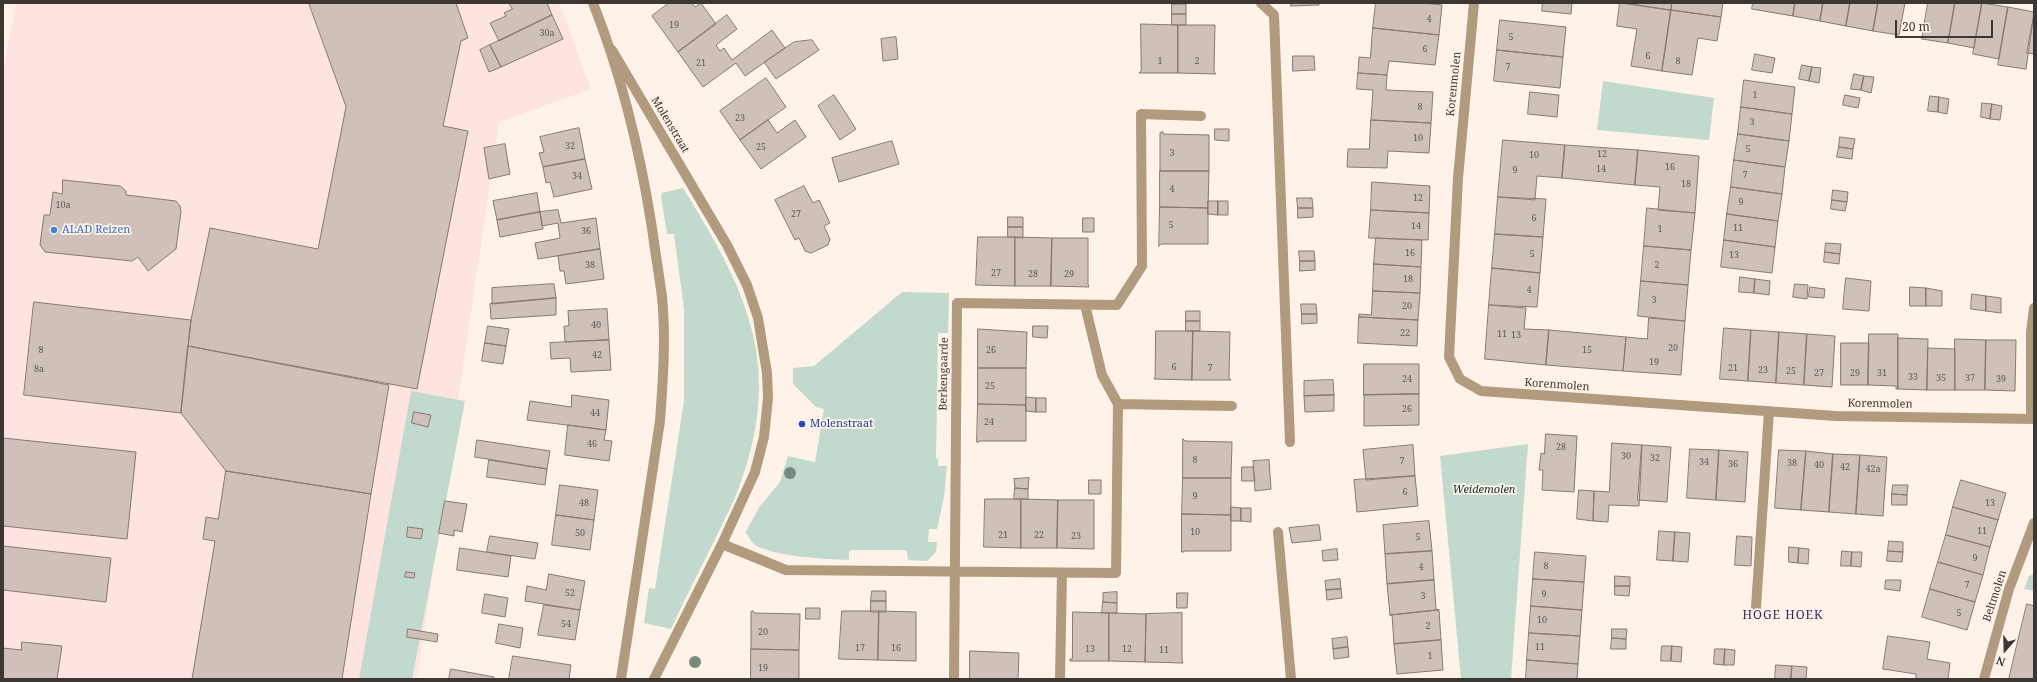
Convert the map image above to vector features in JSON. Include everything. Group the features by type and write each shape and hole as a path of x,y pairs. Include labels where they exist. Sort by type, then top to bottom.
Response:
{"street":[{"name":"Molenstraat","path":"593,3 612,50 638,148 662,297 664,341 664,379 660,421 621,679"},
{"path":"1261,3 1274,15 1290,442"},
{"name":"Korenmolen","path":"1474,3 1458,178 1450,357 1460,379 1481,391 1836,416 2033,419"},
{"name":"Molenstraat","path":"612,50 727,245 747,285 758,318 767,374 768,398 764,437 755,472 722,544 654,679"},
{"name":"Berkengaarde","path":"954,679 957,303 1117,305 1142,266 1141,114 1201,116"},
{"path":"722,544 786,570 1116,573 1118,404 1102,375 1085,305"},
{"path":"2033,419 2030,332 2034,308"},
{"path":"1118,404 1232,406"},
{"path":"1756,607 1769,411"},
{"name":"Beltmolen","path":"1984,679 2009,589 2034,523"},
{"path":"1278,532 1291,679"},
{"path":"1060,679 1062,573"}],"shaded area":[{"path":"16,3 559,3 591,89 499,122 417,679 3,679 3,69"}],"green space":[{"path":"1603,81 1714,98 1709,140 1597,130"},
{"path":"683,188 726,262 741,297 752,332 758,368 758,406 752,446 738,490 671,629 644,623 649,588 655,589 684,401 684,309 674,234 667,234 661,197 662,193"},
{"path":"902,292 949,293 948,333 938,333 936,458 938,459 938,466 947,466 944,497 937,529 929,529 928,542 937,542 936,552 927,561 908,560 907,552 905,550 851,550 849,552 849,560 787,555 755,545 745,533 760,506 780,482 788,456 815,462 824,409 816,407 793,384 793,368 814,366"},
{"path":"411,391 465,401 412,679 359,679"},
{"name":"Weidemolen","path":"1528,444 1511,679 1461,679 1440,456"},
{"path":"2034,574 2034,591 2024,589 2029,576"}],"building":[{"path":"309,3 456,3 468,38 461,41 443,126 468,131 417,389 188,346 191,320 210,228 318,249 346,107"},
{"path":"509,3 547,3 552,15 499,41 490,23 506,16 504,13 512,9"},
{"path":"669,3 692,3 695,7 701,3 716,24 678,52 652,16"},
{"path":"1291,3 1319,3 1319,5 1291,6"},
{"path":"1376,3 1423,3 1442,5 1439,35 1373,28"},
{"path":"1543,3 1572,3 1571,14 1542,11"},
{"path":"1620,3 1671,10 1662,71 1631,66 1637,29 1617,26"},
{"path":"1626,3 1672,3 1671,10"},
{"path":"1672,3 1723,3 1721,17 1671,10"},
{"path":"1753,3 1795,3 1793,16 1752,9"},
{"path":"1795,3 1823,3 1820,21 1793,16"},
{"path":"1823,3 1850,3 1846,26 1820,21"},
{"path":"1850,3 1878,3 1873,31 1846,26"},
{"path":"1878,3 1905,3 1899,35 1873,31"},
{"path":"1928,3 1955,3 1948,43 1922,39"},
{"path":"1955,3 1982,3 1974,48 1948,43"},
{"path":"1982,3 2008,7 1999,59 1973,54"},
{"path":"1172,4 1186,4 1186,14 1172,14"},
{"path":"2008,7 2034,12 2026,69 1998,65"},
{"path":"1671,10 1721,17 1717,41 1698,38 1692,75 1662,71"},
{"path":"1172,14 1186,14 1186,25 1172,25"},
{"path":"552,15 563,39 501,67 490,45"},
{"path":"727,15 737,29 716,45 720,51 724,48 732,60 772,30 785,48 745,76 736,63 703,87 678,52"},
{"path":"2034,15 2034,54 2027,53"},
{"path":"1500,20 1566,27 1563,57 1497,50"},
{"path":"1141,24 1178,25 1178,73 1139,73 1141,71"},
{"path":"1178,25 1215,25 1214,72 1216,74 1178,73"},
{"path":"1373,28 1439,35 1435,65 1389,61 1387,75 1358,73 1359,57 1370,58"},
{"path":"896,37 898,59 883,61 881,39"},
{"path":"812,40 819,50 776,79 764,62 794,42"},
{"path":"490,45 501,67 489,72 480,50"},
{"path":"1497,50 1563,57 1560,88 1494,81"},
{"path":"1755,54 1775,58 1772,73 1752,70"},
{"path":"1293,56 1314,56 1315,70 1293,71"},
{"path":"1802,65 1812,67 1809,81 1799,79"},
{"path":"1812,67 1821,68 1819,83 1809,81"},
{"path":"1358,73 1387,75 1386,90 1433,92 1431,123 1371,120 1373,90 1357,89"},
{"path":"1854,74 1864,76 1861,90 1851,89"},
{"path":"1864,76 1874,77 1871,93 1861,90"},
{"path":"766,78 786,107 740,140 720,111"},
{"path":"1744,80 1795,87 1792,114 1741,107"},
{"path":"1530,92 1559,95 1557,117 1528,114"},
{"path":"834,95 856,129 840,140 818,106"},
{"path":"1845,95 1860,98 1858,108 1843,105"},
{"path":"1930,96 1939,97 1938,112 1928,111"},
{"path":"1939,97 1949,99 1947,114 1938,112"},
{"path":"1982,103 1992,104 1990,119 1981,117"},
{"path":"1992,104 2002,106 2000,120 1990,119"},
{"path":"1741,107 1792,114 1789,141 1738,134"},
{"path":"768,120 777,133 795,120 806,137 761,169 740,140"},
{"path":"1371,120 1431,123 1429,153 1388,151 1387,168 1347,167 1348,149 1369,149"},
{"path":"579,128 585,159 543,167 539,153 544,152 540,137"},
{"path":"1215,129 1229,129 1229,141 1215,140"},
{"path":"1163,132 1163,134 1209,135 1209,171 1160,171 1160,133"},
{"path":"1738,134 1789,141 1785,167 1734,160"},
{"path":"1840,137 1855,139 1853,149 1839,147"},
{"path":"1503,140 1565,145 1562,178 1537,176 1535,200 1498,197"},
{"path":"892,141 899,164 839,182 832,158"},
{"path":"505,144 510,174 489,179 484,148"},
{"path":"1565,145 1638,150 1635,185 1562,178"},
{"path":"1839,147 1853,149 1852,159 1837,157"},
{"path":"1638,150 1699,156 1695,213 1658,210 1660,187 1635,185"},
{"path":"585,159 592,189 554,197 550,182 546,183 543,167"},
{"path":"1734,160 1785,167 1782,194 1731,187"},
{"path":"1160,171 1209,171 1208,208 1160,207"},
{"path":"63,180 120,186 126,191 126,195 176,201 180,206 181,211 176,249 148,271 138,257 132,261 45,252 40,245 44,215 50,215 53,192 62,194"},
{"path":"1372,182 1430,186 1429,213 1371,210"},
{"path":"804,186 813,203 819,200 830,223 824,226 830,239 828,245 811,253 805,251 799,238 795,240 775,200"},
{"path":"1731,187 1782,194 1778,221 1727,214"},
{"path":"1833,190 1848,192 1847,202 1832,200"},
{"path":"537,193 540,212 497,220 493,201"},
{"path":"1498,197 1546,199 1543,237 1495,234"},
{"path":"1297,198 1312,198 1313,208 1298,208"},
{"path":"1832,200 1847,202 1845,211 1831,209"},
{"path":"1208,201 1218,201 1218,215 1208,214"},
{"path":"1218,201 1228,201 1228,215 1218,215"},
{"path":"1160,207 1208,208 1208,244 1161,244 1159,246"},
{"path":"1298,208 1313,208 1313,217 1298,218"},
{"path":"1647,208 1695,213 1691,250 1644,246"},
{"path":"558,210 561,223 596,218 600,249 538,259 535,243 560,238 558,223 542,226 540,212"},
{"path":"1371,210 1429,213 1428,240 1369,238"},
{"path":"540,212 543,229 500,237 497,220"},
{"path":"1727,214 1778,221 1775,247 1724,240"},
{"path":"1008,217 1023,217 1023,227 1008,227"},
{"path":"1083,218 1094,218 1094,232 1083,232"},
{"path":"1008,227 1023,227 1023,238 1008,237"},
{"path":"1495,234 1543,237 1540,273 1492,268"},
{"path":"978,237 1015,237 1015,286 976,285"},
{"path":"1015,237 1052,238 1051,286 1015,286"},
{"path":"1052,238 1088,238 1089,287 1051,286"},
{"path":"1376,238 1422,240 1421,267 1374,264"},
{"path":"1724,240 1775,247 1772,273 1721,267"},
{"path":"1826,243 1841,244 1840,254 1825,252"},
{"path":"1644,246 1691,250 1688,285 1641,281"},
{"path":"600,249 604,279 566,284 564,271 560,271 558,256"},
{"path":"1299,251 1314,251 1315,261 1300,261"},
{"path":"1825,252 1840,254 1839,264 1824,262"},
{"path":"1300,261 1315,261 1315,270 1300,271"},
{"path":"1374,264 1421,267 1420,293 1373,291"},
{"path":"1492,268 1540,273 1537,307 1489,305"},
{"path":"1740,277 1755,279 1754,293 1739,292"},
{"path":"1846,278 1871,281 1869,311 1843,309"},
{"path":"1755,279 1770,281 1769,295 1754,293"},
{"path":"1641,281 1688,285 1685,321 1638,316"},
{"path":"554,284 556,298 492,304 492,288"},
{"path":"1795,284 1808,285 1807,299 1793,297"},
{"path":"1810,287 1825,289 1824,298 1809,297"},
{"path":"1910,287 1926,288 1926,306 1910,306"},
{"path":"1926,288 1942,291 1942,306 1926,306"},
{"path":"1373,291 1420,293 1418,320 1359,317 1359,314 1371,315"},
{"path":"1972,294 1986,296 1986,311 1971,309"},
{"path":"1986,296 2001,298 2001,313 1986,311"},
{"path":"556,298 556,315 491,319 490,304"},
{"path":"34,302 191,320 181,413 24,395"},
{"path":"1301,304 1316,304 1317,314 1302,314"},
{"path":"1489,305 1526,308 1524,329 1549,330 1546,365 1485,359"},
{"path":"607,309 609,340 565,342 564,326 569,326 568,311"},
{"path":"1186,311 1200,311 1200,321 1186,321"},
{"path":"1302,314 1317,314 1317,323 1302,324"},
{"path":"1359,317 1418,320 1417,346 1358,343"},
{"path":"1649,318 1685,321 1681,375 1623,371 1626,337 1647,339"},
{"path":"1186,321 1200,321 1200,331 1186,331"},
{"path":"488,326 509,329 506,346 485,343"},
{"path":"1033,326 1048,326 1047,338 1033,337"},
{"path":"1724,328 1751,330 1748,381 1720,379"},
{"path":"978,329 1027,332 1026,368 978,368"},
{"path":"1549,330 1626,337 1623,371 1546,365"},
{"path":"1751,330 1779,332 1776,383 1748,381"},
{"path":"1156,331 1193,331 1192,380 1154,379"},
{"path":"1193,331 1230,332 1229,378 1231,380 1192,380"},
{"path":"1779,332 1807,334 1804,385 1776,383"},
{"path":"1807,334 1835,336 1832,387 1804,385"},
{"path":"1869,334 1898,334 1898,389 1896,389 1896,386 1868,385"},
{"path":"1898,338 1928,339 1927,390 1898,389"},
{"path":"1955,339 1986,340 1985,390 1955,390"},
{"path":"609,340 611,370 571,372 570,358 551,359 550,343"},
{"path":"1986,340 2016,340 2015,391 1985,390"},
{"path":"485,343 506,346 503,364 482,361"},
{"path":"1841,343 1869,343 1868,385 1841,385"},
{"path":"188,346 389,385 371,494 226,471 181,413"},
{"path":"1928,348 1955,349 1955,390 1927,390"},
{"path":"1364,364 1419,364 1419,394 1364,395"},
{"path":"978,368 1026,368 1026,405 978,404"},
{"path":"1333,380 1334,395 1304,396 1304,381"},
{"path":"1419,394 1419,425 1364,426 1364,395"},
{"path":"572,395 609,400 606,430 527,420 530,401 571,407"},
{"path":"1334,395 1334,411 1305,412 1304,396"},
{"path":"1026,397 1036,398 1036,412 1026,411"},
{"path":"1036,398 1046,398 1046,412 1036,412"},
{"path":"978,404 1026,405 1026,441 977,442"},
{"path":"414,412 431,415 428,427 412,423"},
{"path":"568,425 606,430 604,440 612,441 609,461 565,455"},
{"path":"1546,434 1577,436 1574,492 1542,490 1543,470 1539,470 1541,453 1544,454"},
{"path":"3,438 136,452 127,539 3,526"},
{"path":"1183,439 1185,441 1232,442 1231,478 1183,478"},
{"path":"477,440 550,451 547,469 475,457"},
{"path":"1612,443 1642,445 1639,506 1609,505 1608,522 1593,521 1594,491 1609,492"},
{"path":"1413,445 1415,476 1366,480 1363,450"},
{"path":"1642,445 1671,447 1667,502 1638,500"},
{"path":"1690,449 1719,450 1716,500 1687,498"},
{"path":"1719,450 1748,452 1745,502 1716,500"},
{"path":"1779,450 1806,451 1801,510 1775,508"},
{"path":"1806,451 1833,454 1829,512 1801,510"},
{"path":"1833,454 1860,455 1856,514 1829,512"},
{"path":"1860,455 1887,457 1883,516 1856,514"},
{"path":"489,460 547,469 545,485 487,477"},
{"path":"1269,460 1271,489 1255,491 1253,461"},
{"path":"1242,467 1253,467 1255,481 1242,481"},
{"path":"226,471 371,494 342,679 192,679 215,541 203,539 206,517 218,519"},
{"path":"1415,476 1418,506 1357,512 1354,480"},
{"path":"1029,478 1028,489 1015,488 1014,479"},
{"path":"1183,478 1231,478 1231,515 1182,514"},
{"path":"1089,480 1101,480 1101,494 1089,494"},
{"path":"1961,480 2006,493 1998,520 1953,507"},
{"path":"560,485 598,490 594,520 556,515"},
{"path":"1893,485 1908,485 1907,495 1892,494"},
{"path":"1015,488 1028,489 1028,499 1014,499"},
{"path":"1579,490 1594,491 1593,521 1577,519"},
{"path":"1892,494 1907,495 1907,505 1892,505"},
{"path":"985,499 1021,499 1021,548 984,547"},
{"path":"1021,499 1058,500 1057,548 1021,548"},
{"path":"1058,500 1094,500 1094,549 1057,548"},
{"path":"445,501 467,504 462,532 454,530 454,536 439,533"},
{"path":"1231,507 1241,508 1241,521 1231,521"},
{"path":"1953,507 1998,520 1990,547 1946,535"},
{"path":"1241,508 1251,508 1251,522 1241,521"},
{"path":"1182,514 1231,515 1231,551 1182,552"},
{"path":"556,515 594,520 590,550 552,545"},
{"path":"1429,521 1432,551 1385,554 1383,525"},
{"path":"1319,525 1321,540 1292,543 1289,528"},
{"path":"408,527 423,529 421,539 407,537"},
{"path":"1659,531 1675,532 1673,561 1657,560"},
{"path":"1675,532 1690,533 1688,562 1673,561"},
{"path":"1946,535 1990,547 1983,575 1938,562"},
{"path":"490,536 538,543 535,559 487,552"},
{"path":"1737,536 1752,537 1751,566 1735,565"},
{"path":"1889,541 1903,542 1903,552 1888,551"},
{"path":"3,546 111,558 106,602 3,590"},
{"path":"1789,547 1799,548 1798,563 1789,562"},
{"path":"460,548 511,556 508,577 457,570"},
{"path":"1799,548 1809,549 1808,564 1798,563"},
{"path":"1337,549 1338,560 1323,561 1322,551"},
{"path":"1432,551 1434,580 1387,584 1385,554"},
{"path":"1842,551 1852,552 1851,566 1841,566"},
{"path":"1888,551 1903,552 1902,562 1887,561"},
{"path":"1535,552 1586,556 1584,582 1533,579"},
{"path":"1852,552 1862,552 1861,567 1851,566"},
{"path":"1938,562 1983,575 1975,602 1930,589"},
{"path":"406,572 415,573 414,578 405,577"},
{"path":"549,574 585,581 580,610 525,601 527,586 546,590"},
{"path":"1615,576 1630,577 1630,586 1615,586"},
{"path":"1340,579 1341,589 1326,590 1325,581"},
{"path":"1533,579 1584,582 1582,610 1531,606"},
{"path":"1434,580 1436,609 1439,610 1390,615 1387,584"},
{"path":"1886,580 1901,580 1900,591 1885,589"},
{"path":"1615,586 1630,586 1629,596 1615,595"},
{"path":"1341,589 1342,598 1327,600 1326,590"},
{"path":"1930,589 1975,602 1967,630 1922,617"},
{"path":"872,591 886,591 886,601 871,601"},
{"path":"1117,592 1117,603 1103,602 1103,593"},
{"path":"1177,593 1188,593 1187,608 1177,608"},
{"path":"485,594 508,598 505,617 482,613"},
{"path":"871,601 886,601 886,612 871,612"},
{"path":"1103,602 1117,603 1117,613 1102,613"},
{"path":"2027,604 2034,606 2034,679 2009,679"},
{"path":"544,605 580,610 575,640 538,635"},
{"path":"1531,606 1582,610 1580,636 1529,633"},
{"path":"806,608 820,608 820,619 806,619"},
{"path":"1439,610 1441,640 1394,644 1392,615 1390,615"},
{"path":"753,611 754,613 800,614 799,650 751,649 751,612"},
{"path":"842,611 879,611 878,660 839,659"},
{"path":"879,611 916,612 916,661 878,660"},
{"path":"1073,612 1109,613 1109,661 1070,661 1070,659 1072,659"},
{"path":"1109,613 1146,614 1145,662 1109,661"},
{"path":"1182,613 1183,663 1145,662 1146,614"},
{"path":"499,624 523,628 520,648 496,643"},
{"path":"408,629 438,634 437,642 407,637"},
{"path":"1612,629 1627,629 1626,639 1612,638"},
{"path":"1529,633 1580,636 1578,664 1527,660"},
{"path":"1888,636 1930,642 1927,659 1950,663 1948,679 1916,679 1916,674 1883,669"},
{"path":"1347,637 1348,647 1333,649 1332,639"},
{"path":"1612,638 1626,639 1626,649 1611,649"},
{"path":"1441,640 1443,670 1397,674 1394,644"},
{"path":"22,642 62,646 57,679 3,679 3,648 21,650"},
{"path":"1662,646 1672,646 1671,661 1661,661"},
{"path":"1672,646 1682,647 1681,662 1671,661"},
{"path":"1348,647 1349,657 1334,659 1333,649"},
{"path":"751,649 799,650 799,679 751,679"},
{"path":"1715,649 1725,649 1724,665 1714,664"},
{"path":"1725,649 1735,650 1734,665 1724,665"},
{"path":"970,651 1019,653 1018,679 970,679"},
{"path":"513,656 571,665 569,679 509,679"},
{"path":"1527,660 1578,664 1577,679 1526,679"},
{"path":"1776,665 1792,666 1791,679 1775,679"},
{"path":"1792,666 1807,667 1806,679 1791,679"},
{"path":"451,669 494,677 494,679 449,679"}],"place":[{"name":"ALAD Reizen","path":"54,230"},
{"name":"Molenstraat","path":"802,424"}],"district":[{"name":"HOGE HOEK","path":"1783,616"}]}
